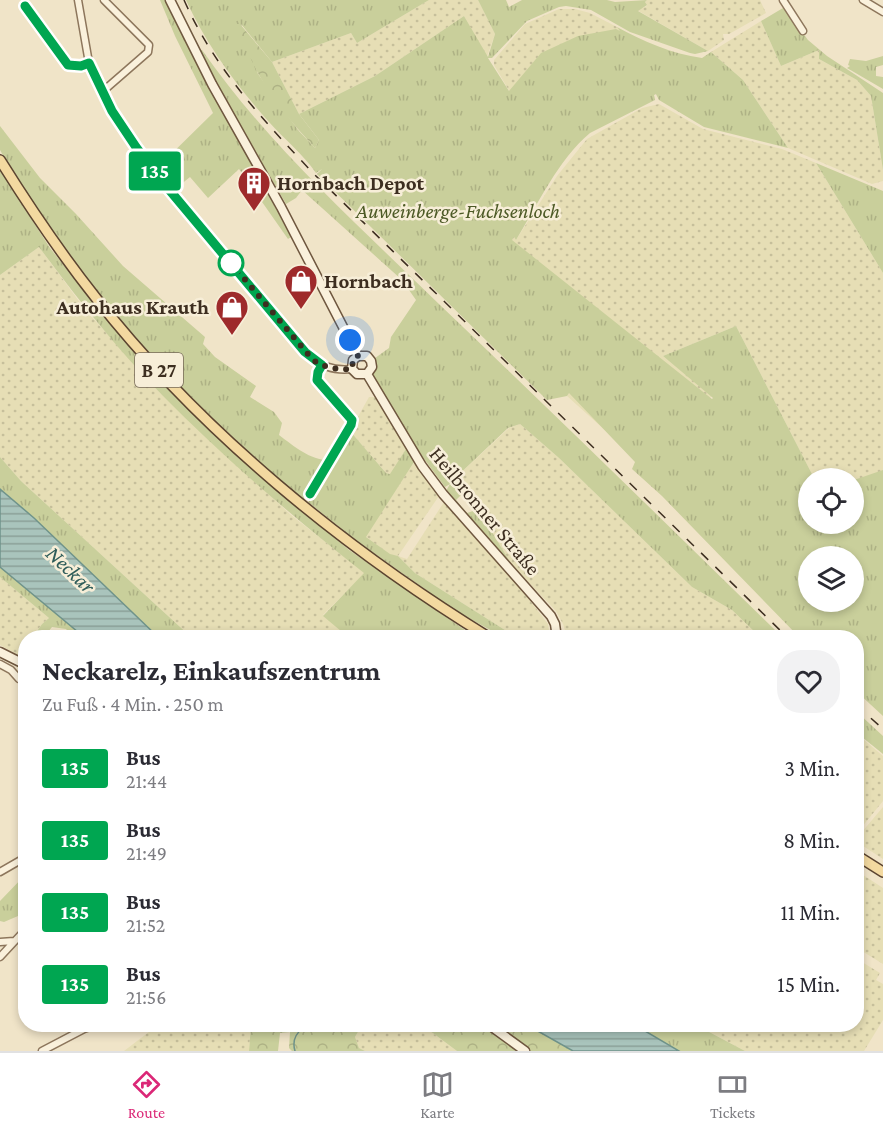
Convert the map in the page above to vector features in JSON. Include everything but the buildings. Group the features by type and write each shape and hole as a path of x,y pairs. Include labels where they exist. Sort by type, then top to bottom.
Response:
{"main road":[{"name":"B 27","path":"0,160 22,196 78,275 117,324 197,410 271,478 329,526 389,571 478,630"},
{"path":"864,860 883,872"}],"street":[{"path":"78,0 89,63 123,130 161,180 305,352 322,365 343,370 352,369"},
{"path":"102,92 148,52 149,45 104,0"},
{"name":"Heilbronner Straße","path":"170,0 212,84 281,207 358,356 367,356 371,361 372,367 367,374 402,435 443,494 551,616 556,630"},
{"path":"783,0 803,31"},
{"path":"863,0 883,12"},
{"path":"25,6 68,65 81,66 89,63"},
{"path":"352,369 353,360 358,356"},
{"path":"310,494 352,420 317,380 322,365"},
{"path":"352,369 357,374 367,374"},
{"path":"0,652 18,661"},
{"path":"0,664 11,670 18,678"},
{"path":"0,872 18,862"},
{"path":"0,957 18,937"},
{"path":"0,942 14,941"},
{"path":"42,1051 74,1032"},
{"path":"499,1032 525,1051"}],"shaded area":[{"path":"429,0 478,0 495,34 487,57 464,16 375,76 299,114 272,62 351,33 357,43"},
{"path":"647,0 760,0 766,13 729,34 723,34 724,40 708,51 637,10 647,6 645,2"},
{"path":"559,9 575,9 590,13 617,27 626,36 514,99 494,65 494,60 525,24"},
{"path":"761,21 781,66 819,50 819,59 857,80 871,96 883,181 872,184 788,148 743,80 711,52"},
{"path":"659,104 703,129 782,149 816,163 883,273 883,471 864,478 864,468 809,468 736,326 663,356 712,396 637,459 567,396 578,367 486,197 516,240 557,176 587,139 642,108"},
{"path":"39,247 84,308 160,393 291,515 365,573 323,615 340,630 183,630 21,481 0,457 0,275"},
{"path":"369,397 377,397 406,449 391,474 386,473 350,431"},
{"path":"520,424 559,458 692,587 732,610 753,630 565,630 556,611 512,565 490,529 451,482 509,428"},
{"path":"414,462 441,493 398,556 390,555 365,536"},
{"path":"444,502 511,576 548,624 549,630 505,630 415,573 398,556 407,559"},
{"path":"0,577 49,618 38,630 18,630 18,655 0,645"},
{"path":"864,740 883,756 883,801 864,824"},
{"path":"883,807 883,859 864,847 864,830"},
{"path":"864,876 883,888 883,964 864,952"},
{"path":"864,963 880,973 876,980 883,984 883,1020 864,1051 745,1051 709,1032 864,1032"},
{"path":"149,1032 250,1032 249,1051 124,1051"},
{"path":"358,1032 431,1032 457,1051 365,1051 359,1048 355,1037"}],"green space":[{"path":"160,0 165,0 291,237 288,239 239,169 208,198 190,177 174,190 156,169 213,113"},
{"name":"Auweinberge-Fuchsenloch","path":"186,0 429,0 357,43 351,33 272,62 241,24 258,74 298,130 315,148 319,140 299,114 375,76 464,16 488,57 495,34 478,0 506,0 509,7 522,0 607,0 615,2 647,0 645,2 647,5 638,11 708,51 690,53 630,32 591,10 559,7 527,21 492,58 488,58 509,91 541,53 578,36 616,29 620,31 617,27 647,42 680,53 702,58 711,52 743,80 788,148 704,127 659,100 656,94 654,95 655,100 590,133 579,144 558,169 516,240 514,237 512,240 712,399 663,356 736,326 809,468 798,468 798,534 864,534 864,477 883,470 883,716 864,698 864,630 792,630 662,496 632,469 635,462 569,393 567,396 547,400 317,174 322,169 316,173 245,94 223,64"},
{"path":"783,8 808,40 827,56 883,93 883,170 871,96 857,80 819,59 819,50 781,66 761,21"},
{"path":"234,24 240,24 272,62 299,114 319,140 315,148 271,95"},
{"path":"197,50 202,50 256,119 315,183 775,630 753,630 732,610 692,587 559,458 520,424 508,428 451,482 461,495 456,500 467,513 473,511 490,529 512,565 446,491 450,484 445,487 407,436 367,374 371,361 389,348 391,337 416,300 402,280 302,190 296,198 286,204"},
{"path":"883,56 883,65 876,67 876,76 883,77 883,89 847,68 850,66 848,65 850,59 866,61"},
{"path":"0,126 40,178 123,266 205,337 203,344 215,357 256,386 250,397 274,412 282,423 279,435 310,456 331,460 350,431 386,473 390,474 406,449 414,462 366,537 390,554 398,556 415,573 505,630 490,630 456,611 358,542 308,502 314,497 303,491 307,495 303,500 296,495 196,404 165,372 85,278 25,194 0,150"},
{"path":"816,163 883,191 883,273"},
{"path":"0,170 50,248 97,307 143,361 195,414 244,461 349,550 465,630 340,630 323,616 364,573 260,487 162,395 98,323 39,247 0,275"},
{"path":"0,457 21,481 183,630 151,630 34,518 0,489"},
{"path":"0,567 76,630 52,627 50,630 38,630 49,618 0,577"},
{"path":"864,718 883,736 883,754 864,739"},
{"path":"18,882 18,916 4,922 0,921 0,901"},
{"path":"250,1032 290,1032 280,1033 278,1051 249,1051"},
{"path":"290,1032 358,1032 355,1037 359,1048 365,1051 292,1051 289,1048"},
{"path":"431,1032 539,1032 573,1051 457,1051"},
{"path":"647,1032 709,1032 745,1051 679,1051"}],"water":[{"name":"Neckar","path":"0,489 34,518 151,630 76,630 0,567"},
{"path":"539,1032 647,1032 679,1051 573,1051"}],"waterway":[{"path":"295,1051 295,1038 299,1032"}],"railway":[{"path":"184,0 196,25 225,71 276,134 314,174 780,630"},
{"path":"864,712 883,729"}],"bus line":[{"name":"135","path":"25,6 68,65 81,66 89,63 123,130 161,180 305,352 322,365 317,380 352,420 310,494"}],"place":[{"name":"Hornbach Depot","path":"254,212"},
{"name":"Hornbach","path":"301,310"},
{"name":"Autohaus Krauth","path":"232,336"}],"route":[{"path":"231,263 313,360 328,368 352,369 353,360 358,356 350,340"}]}
